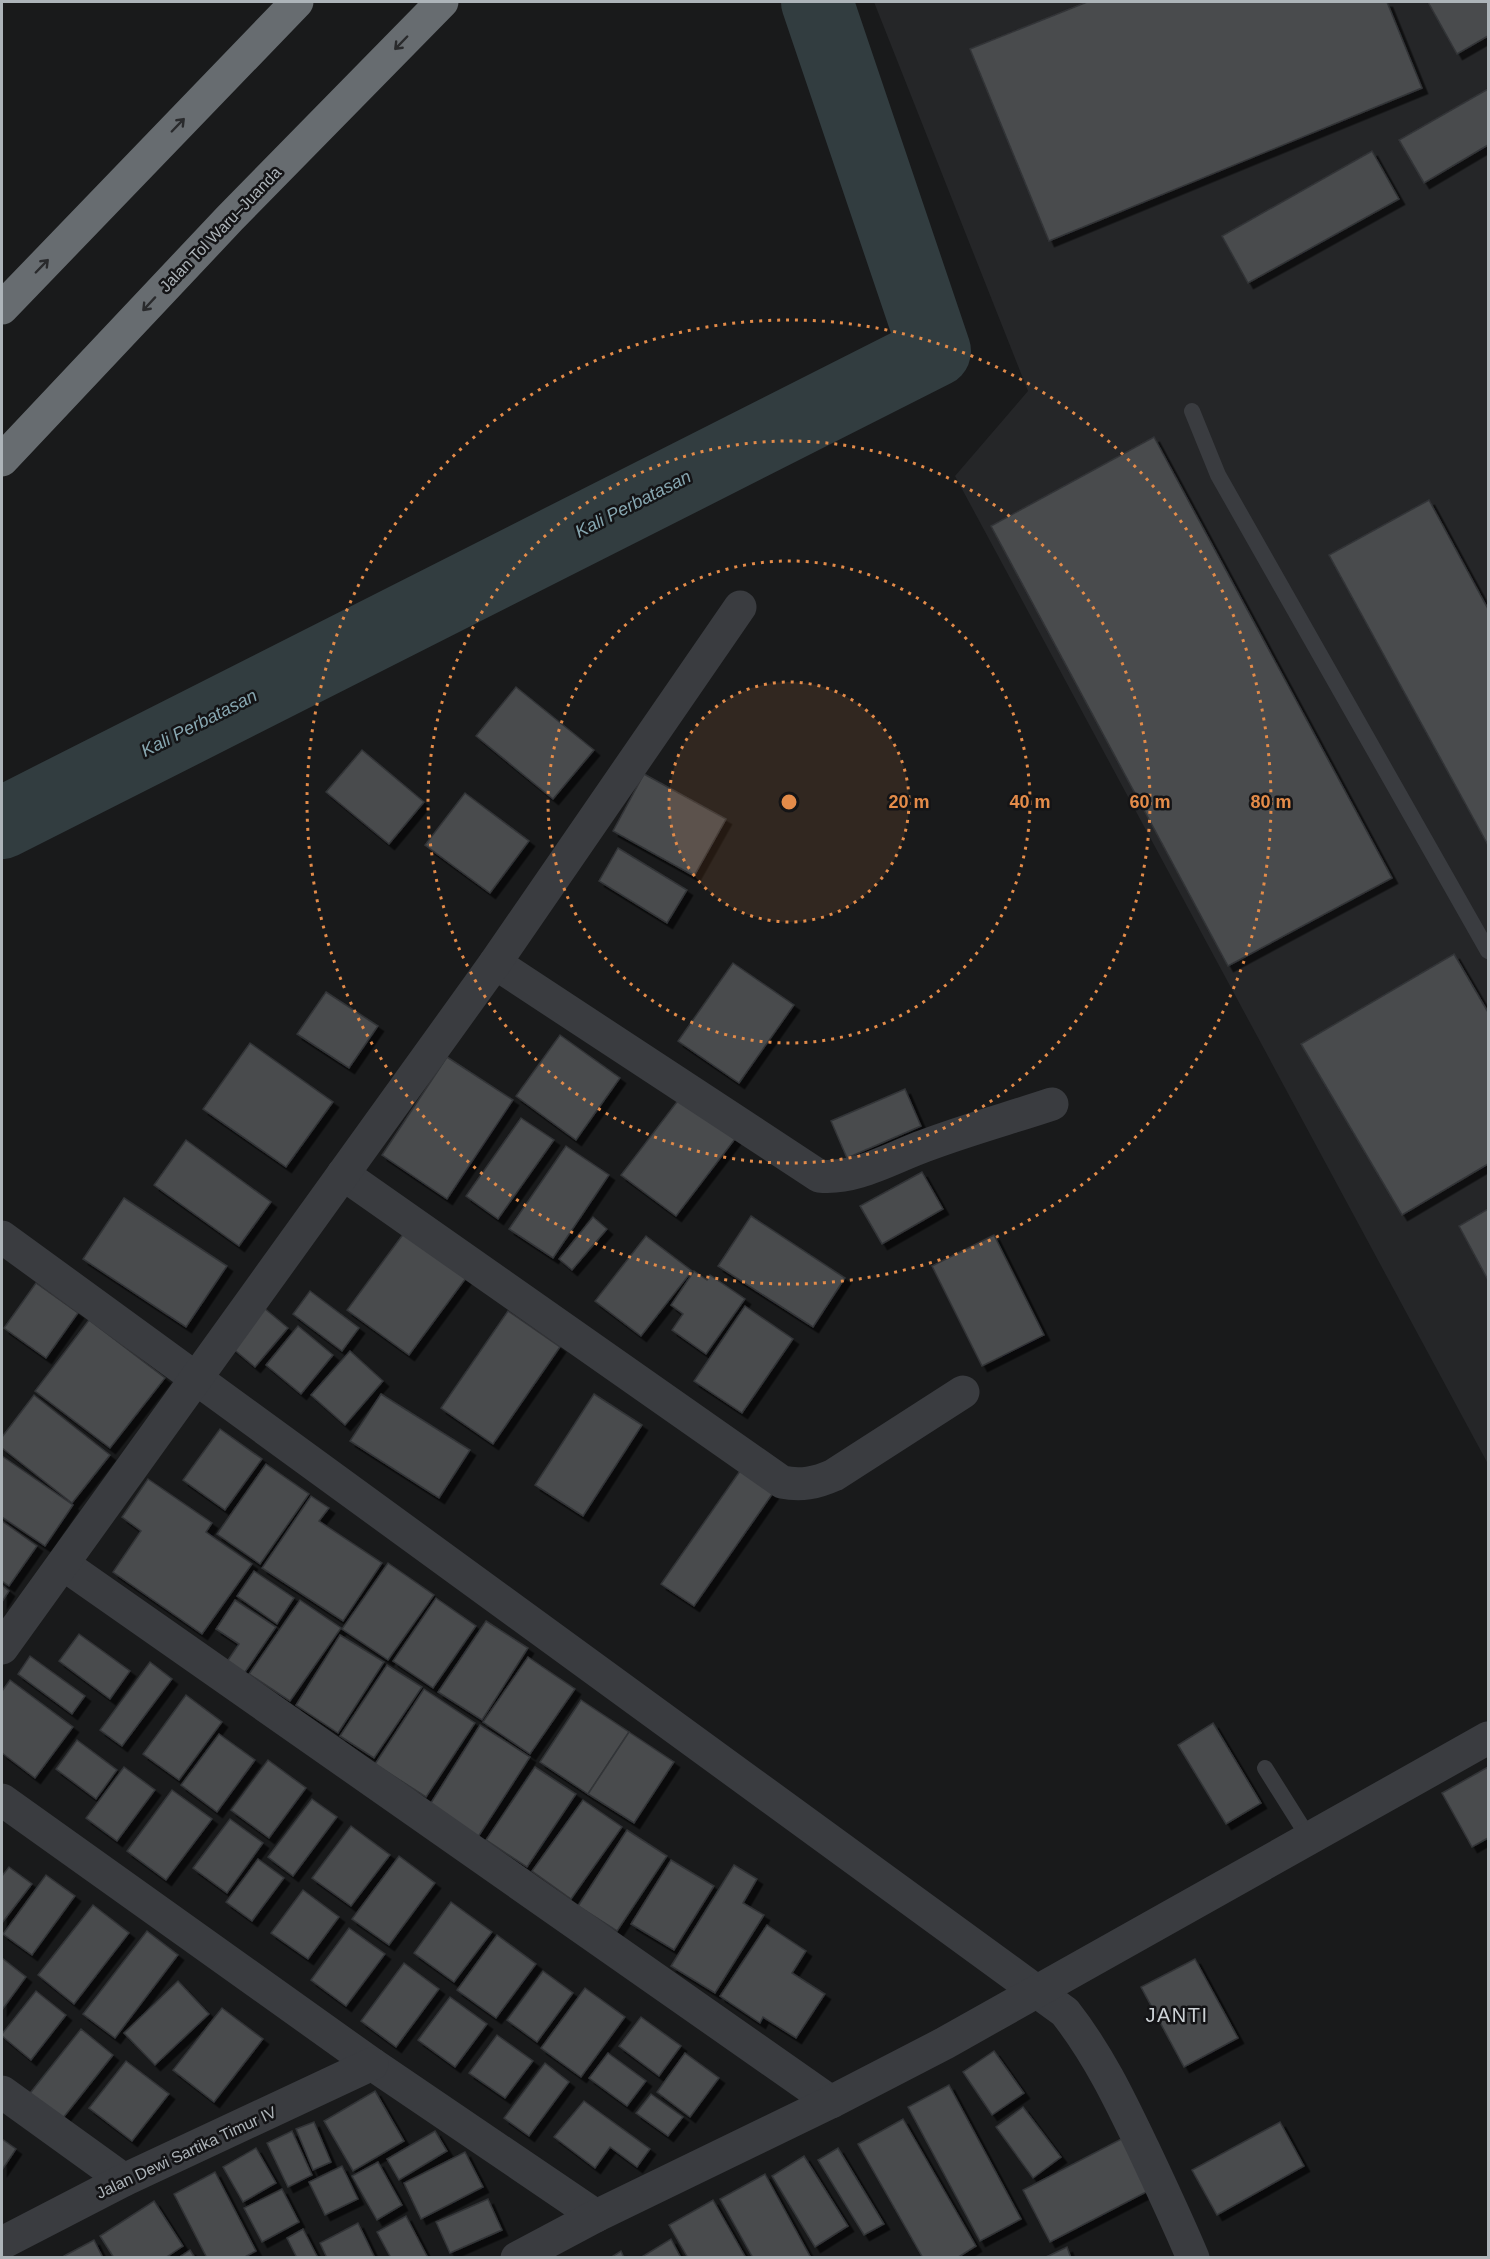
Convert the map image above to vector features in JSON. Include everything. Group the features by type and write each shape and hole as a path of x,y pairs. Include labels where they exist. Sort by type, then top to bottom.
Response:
{"highway":[{"path":"2,308 297,2"},
{"name":"Jalan Tol Waru–Juanda","path":"2,459 230,218 442,2"}],"street":[{"path":"2,1648 495,963 740,607"},
{"path":"495,963 819,1176 838,1176 857,1172 926,1145 1052,1104"},
{"path":"344,1174 782,1482 805,1485 834,1475 963,1392"},
{"path":"2,1237 1065,2012 1104,2069 1176,2216 1192,2258"},
{"path":"63,1564 831,2102"},
{"path":"517,2258 596,2216 831,2102 945,2043 1488,1738"},
{"path":"2,1800 372,2064 596,2216"},
{"name":"Jalan Dewi Sartika Timur IV","path":"2,2243 124,2180 372,2064"},
{"path":"2,2092 124,2180"}],"lane":[{"path":"1192,411 1218,475 1488,951"},
{"path":"1265,1768 1309,1838"}],"shaded area":[{"path":"874,2 1488,2 1488,1464 955,476 1028,391"}],"building":[{"path":"1087,2 1387,2 1422,88 1049,241 970,49"},
{"path":"1428,2 1488,2 1488,36 1457,54"},
{"path":"1488,89 1488,145 1424,183 1399,140"},
{"path":"1372,151 1399,199 1248,283 1222,236"},
{"path":"1154,437 1392,878 1228,966 991,526"},
{"path":"1429,500 1488,609 1488,845 1329,555"},
{"path":"516,687 594,750 553,799 476,736"},
{"path":"362,750 424,802 389,844 326,792"},
{"path":"644,774 726,819 694,876 613,831"},
{"path":"465,793 529,841 490,893 425,845"},
{"path":"618,848 687,890 667,923 599,881"},
{"path":"1454,954 1488,1012 1488,1164 1402,1215 1301,1044"},
{"path":"733,963 794,1005 739,1083 678,1041"},
{"path":"326,992 378,1026 349,1068 297,1034"},
{"path":"560,1035 620,1078 576,1140 516,1096"},
{"path":"250,1043 333,1102 286,1167 203,1109"},
{"path":"447,1057 513,1100 447,1199 382,1155"},
{"path":"905,1089 921,1126 847,1158 831,1121"},
{"path":"680,1098 735,1139 676,1216 621,1175"},
{"path":"521,1118 554,1140 498,1219 466,1196"},
{"path":"186,1140 271,1202 239,1246 154,1185"},
{"path":"566,1146 609,1175 553,1258 509,1229"},
{"path":"922,1172 943,1209 882,1244 860,1206"},
{"path":"124,1198 227,1266 186,1327 83,1259"},
{"path":"1488,1209 1488,1280 1459,1226"},
{"path":"751,1216 845,1278 813,1327 718,1266"},
{"path":"593,1217 607,1229 572,1270 559,1259"},
{"path":"407,1229 469,1274 409,1355 347,1310"},
{"path":"994,1235 1044,1335 982,1366 932,1266"},
{"path":"646,1236 692,1271 641,1336 595,1301"},
{"path":"694,1271 707,1280 710,1275 745,1299 706,1354 672,1330 683,1314 671,1305"},
{"path":"36,1283 78,1313 46,1358 4,1328"},
{"path":"310,1291 359,1328 342,1351 293,1314"},
{"path":"745,1306 793,1339 742,1413 694,1381"},
{"path":"264,1308 288,1328 255,1367 231,1347"},
{"path":"508,1311 560,1347 493,1444 441,1408"},
{"path":"89,1320 165,1378 110,1448 35,1391"},
{"path":"298,1326 333,1355 301,1394 266,1365"},
{"path":"350,1351 383,1381 345,1425 311,1395"},
{"path":"381,1394 470,1450 439,1498 350,1441"},
{"path":"594,1394 642,1425 583,1516 535,1485"},
{"path":"34,1395 110,1455 72,1503 2,1448 2,1437"},
{"path":"220,1429 262,1459 225,1510 183,1480"},
{"path":"2,1456 73,1505 45,1546 2,1517"},
{"path":"266,1464 309,1494 260,1564 217,1534"},
{"path":"740,1471 773,1493 694,1606 661,1584"},
{"path":"148,1479 212,1523 206,1532 252,1564 202,1634 113,1572 141,1531 122,1517"},
{"path":"311,1496 329,1508 319,1521 382,1563 343,1621 262,1568"},
{"path":"2,1521 37,1546 9,1586 2,1581"},
{"path":"388,1563 434,1595 388,1660 342,1629"},
{"path":"254,1571 294,1598 277,1624 237,1596"},
{"path":"2,1585 9,1591 2,1602"},
{"path":"436,1598 476,1626 433,1688 393,1661"},
{"path":"235,1600 276,1627 243,1675 226,1663 239,1644 216,1629"},
{"path":"300,1600 341,1628 290,1701 249,1674"},
{"path":"486,1621 528,1648 482,1720 438,1692"},
{"path":"79,1634 130,1671 110,1699 59,1661"},
{"path":"340,1635 384,1662 338,1733 296,1705"},
{"path":"30,1656 85,1696 72,1714 18,1674"},
{"path":"528,1657 575,1689 530,1754 483,1722"},
{"path":"150,1662 172,1679 122,1746 100,1730"},
{"path":"387,1665 422,1687 374,1758 340,1736"},
{"path":"10,1680 73,1727 35,1778 2,1753 2,1691"},
{"path":"424,1689 475,1723 426,1797 375,1764"},
{"path":"186,1695 222,1722 179,1780 143,1754"},
{"path":"581,1700 629,1732 588,1794 540,1762"},
{"path":"1213,1723 1261,1803 1226,1824 1178,1745"},
{"path":"480,1725 530,1757 478,1837 429,1806"},
{"path":"629,1732 674,1762 634,1823 588,1794"},
{"path":"219,1734 255,1760 217,1812 181,1785"},
{"path":"77,1740 117,1770 96,1799 56,1769"},
{"path":"268,1760 306,1788 269,1838 231,1810"},
{"path":"124,1767 155,1790 117,1841 86,1818"},
{"path":"535,1767 576,1794 527,1867 486,1840"},
{"path":"1488,1767 1488,1838 1472,1847 1442,1793"},
{"path":"172,1790 212,1819 166,1880 127,1851"},
{"path":"312,1799 337,1817 293,1876 268,1857"},
{"path":"583,1800 622,1827 571,1899 532,1871"},
{"path":"230,1819 263,1843 227,1893 193,1868"},
{"path":"351,1826 390,1855 351,1906 312,1878"},
{"path":"627,1830 667,1856 617,1931 578,1906"},
{"path":"399,1856 435,1883 389,1945 352,1919"},
{"path":"258,1859 284,1878 252,1921 226,1902"},
{"path":"671,1860 714,1886 674,1950 631,1924"},
{"path":"734,1865 757,1879 743,1903 764,1915 715,1993 671,1966"},
{"path":"9,1867 32,1884 2,1923 2,1876"},
{"path":"46,1875 75,1896 32,1955 3,1934"},
{"path":"303,1890 339,1917 308,1959 271,1933"},
{"path":"451,1902 492,1932 454,1982 414,1953"},
{"path":"93,1905 129,1933 74,2004 38,1975"},
{"path":"767,1925 806,1951 792,1973 825,1994 796,2038 763,2017 760,2023 720,1996"},
{"path":"349,1928 385,1954 346,2006 311,1980"},
{"path":"147,1931 178,1955 115,2038 83,2014"},
{"path":"497,1935 536,1964 496,2018 457,1990"},
{"path":"2,1958 26,1977 2,2010"},
{"path":"1195,1959 1238,2038 1184,2067 1141,1987"},
{"path":"404,1963 439,1989 396,2047 361,2021"},
{"path":"543,1971 573,1993 537,2042 507,2020"},
{"path":"178,1981 209,2014 155,2065 124,2033"},
{"path":"585,1988 625,2017 581,2077 541,2048"},
{"path":"36,1991 66,2015 31,2060 2,2034"},
{"path":"450,1997 487,2024 455,2067 418,2040"},
{"path":"222,2008 263,2039 214,2102 173,2070"},
{"path":"641,2017 681,2046 659,2076 619,2046"},
{"path":"81,2029 113,2055 59,2123 27,2097"},
{"path":"497,2035 533,2061 505,2098 469,2073"},
{"path":"994,2051 1024,2093 992,2115 963,2072"},
{"path":"608,2053 646,2081 627,2106 589,2078"},
{"path":"685,2053 719,2078 690,2117 657,2092"},
{"path":"126,2061 169,2094 132,2141 89,2108"},
{"path":"545,2063 569,2082 529,2136 504,2118"},
{"path":"949,2085 1021,2219 980,2241 908,2107"},
{"path":"375,2091 404,2141 353,2171 324,2121"},
{"path":"651,2094 683,2117 668,2136 636,2113"},
{"path":"584,2101 650,2149 637,2167 610,2147 595,2168 554,2137"},
{"path":"1023,2107 1061,2157 1033,2178 996,2127"},
{"path":"903,2119 976,2246 957,2258 923,2258 858,2144"},
{"path":"314,2122 331,2162 313,2170 296,2129"},
{"path":"1280,2122 1304,2166 1217,2215 1192,2170"},
{"path":"292,2131 312,2175 288,2187 267,2143"},
{"path":"435,2131 447,2151 399,2180 387,2159"},
{"path":"1127,2136 1154,2188 1050,2242 1023,2190"},
{"path":"2,2139 16,2149 2,2170"},
{"path":"256,2148 276,2183 243,2202 223,2167"},
{"path":"838,2148 884,2224 864,2235 818,2160"},
{"path":"465,2152 483,2187 421,2219 404,2183"},
{"path":"804,2156 848,2226 815,2247 772,2176"},
{"path":"378,2162 402,2205 377,2220 352,2176"},
{"path":"342,2166 358,2199 325,2215 309,2182"},
{"path":"215,2172 256,2251 243,2258 207,2258 174,2194"},
{"path":"765,2174 811,2258 753,2258 720,2199"},
{"path":"282,2189 299,2222 262,2242 244,2208"},
{"path":"488,2199 502,2230 450,2253 436,2222"},
{"path":"713,2200 746,2258 688,2258 669,2225"},
{"path":"154,2201 183,2246 165,2258 114,2258 100,2236"},
{"path":"406,2216 428,2258 391,2258 377,2232"},
{"path":"358,2223 375,2258 327,2258 320,2243"},
{"path":"303,2229 318,2258 297,2258 287,2238"},
{"path":"671,2239 681,2258 640,2258"},
{"path":"94,2240 103,2258 64,2258 64,2256"},
{"path":"1067,2247 1071,2258 1044,2258"},
{"path":"190,2250 195,2258 178,2258"},
{"path":"621,2251 624,2258 610,2258"}],"waterway":[{"name":"Kali Perbatasan","path":"2,823 935,351 817,2"}],"district":[{"name":"JANTI","path":"1177,2015"}]}
